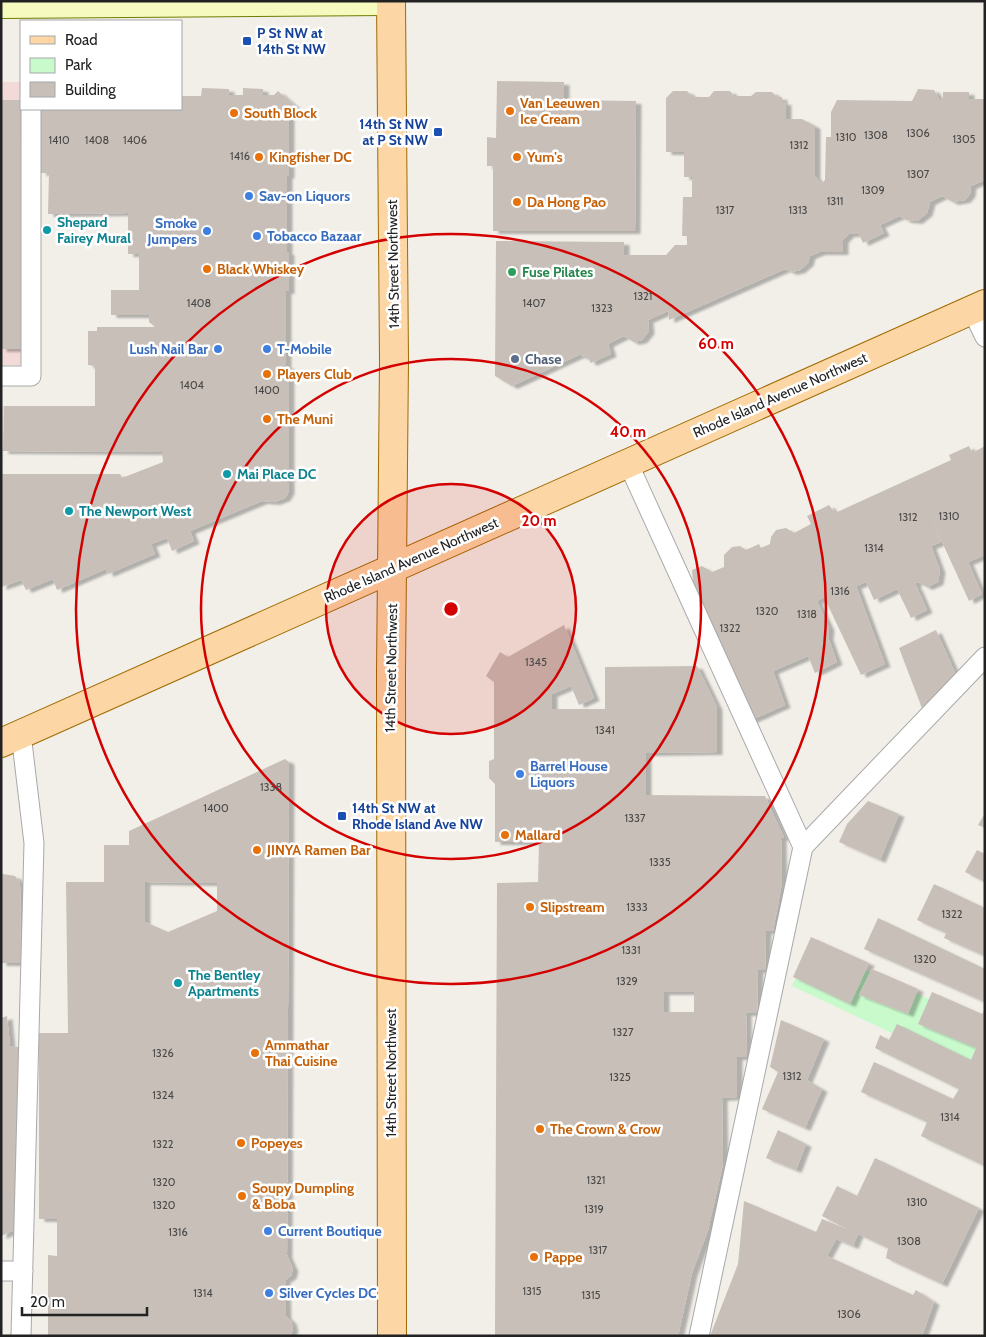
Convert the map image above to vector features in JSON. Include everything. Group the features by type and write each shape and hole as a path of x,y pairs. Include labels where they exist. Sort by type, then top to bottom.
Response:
{"main road":[{"path":"1,4 32,13 385,1"},
{"name":"14th Street Northwest","path":"391,1 394,361 391,476 390,932 392,1336"},
{"name":"Rhode Island Avenue Northwest","path":"11,739 978,307"}],"lane":[{"path":"1,376 32,376 32,110"},
{"path":"978,307 985,337"},
{"path":"628,463 803,847"},
{"path":"699,1336 803,847 985,657"},
{"path":"11,739 34,843 21,1336"},
{"path":"1,1271 23,1271"}],"shaded area":[{"path":"1,82 20,82 20,110 24,110 25,365 1,365"},
{"path":"1,406 4,406 3,474 1,474"}],"green space":[{"path":"810,944 985,1025 985,1077 792,986"}],"building":[{"path":"497,81 564,82 564,100 636,101 635,231 493,231 493,166 487,166 487,137 496,138"},
{"path":"202,88 229,89 229,95 243,95 243,88 263,89 263,95 274,95 278,91 295,106 289,109 289,175 287,176 289,291 286,291 286,366 289,366 289,491 285,498 275,502 262,501 190,531 194,541 172,551 167,538 151,544 155,554 108,574 106,569 57,590 53,579 26,590 21,580 1,587 1,474 120,474 122,478 163,462 162,452 3,451 4,406 95,406 95,366 88,365 88,331 97,331 97,327 155,327 149,322 149,315 111,315 111,290 139,290 139,254 128,254 128,213 48,214 49,173 41,173 41,110 182,110 182,96 201,96"},
{"path":"918,89 934,90 939,99 943,99 943,92 969,92 969,99 985,99 985,180 971,186 970,194 965,200 953,202 942,196 930,202 927,213 917,221 906,220 900,216 895,218 880,225 884,233 863,243 859,234 849,234 843,240 843,252 820,252 810,256 808,263 800,270 792,272 785,269 669,320 668,311 648,320 649,331 642,340 634,342 624,336 608,344 611,354 591,363 586,355 581,357 581,354 512,386 495,376 496,241 624,242 624,255 666,255 675,245 687,245 687,236 682,236 683,197 692,197 692,177 684,177 684,152 666,152 666,98 673,91 687,91 693,97 709,97 714,91 730,91 734,96 751,96 756,92 772,92 777,97 782,97 782,102 786,102 786,119 802,119 815,126 815,176 821,184 825,180 826,137 831,137 831,112 837,100 912,101"},
{"path":"1,100 20,100 21,349 1,349"},
{"path":"969,446 972,453 985,446 985,555 968,562 982,594 969,601 927,509 941,542 931,546 940,570 938,582 927,587 918,582 915,583 927,610 911,618 897,589 874,600 866,582 856,586 885,664 861,675 824,597 817,601 829,628 828,637 837,662 815,673 808,656 773,671 785,705 749,721 689,584 693,582 692,570 702,566 712,572 724,567 724,555 732,547 740,546 746,550 759,544 761,548 770,544 771,537 776,530 786,528 794,533 811,524 807,516 829,505 835,513 951,460 949,455"},
{"path":"564,625 594,698 579,705 571,686 552,694 552,709 605,709 605,667 697,666 717,707 717,752 646,753 646,795 765,796 784,838 781,838 782,883 773,931 766,931 765,970 758,970 757,1013 746,1013 747,1057 737,1057 737,1097 722,1098 723,1164 708,1230 692,1273 678,1336 495,1336 497,883 538,882 539,842 495,842 495,784 489,778 489,761 494,759 494,682 486,676 500,652 508,657","holes":["664,992 694,992 694,1012 664,1012"]},
{"path":"936,630 957,677 923,711 899,648"},
{"path":"285,759 289,762 287,1255 293,1269 291,1276 285,1280 286,1316 291,1321 293,1328 291,1335 48,1336 48,1255 57,1256 57,1219 39,1219 39,1033 68,1033 66,882 104,882 104,845 129,845 129,831","holes":["145,882 217,883 217,911 168,932 145,922"]},
{"path":"868,801 899,814 880,860 839,842 847,824"},
{"path":"985,813 985,828 978,825"},
{"path":"977,850 985,854 985,882 965,872"},
{"path":"1,875 15,876 20,883 21,963 1,963"},
{"path":"934,884 985,908 985,956 944,938 946,933 917,920"},
{"path":"878,918 985,969 985,1002 864,949"},
{"path":"811,937 869,963 850,1004 793,977"},
{"path":"872,969 918,989 908,1014 859,995"},
{"path":"932,992 982,1014 985,1009 985,1166 921,1136 927,1122 861,1092 874,1062 953,1099 959,1089 875,1048 880,1035 889,1040 897,1024 971,1060 976,1048 918,1024"},
{"path":"7,1016 10,1046 19,1047 19,1228 1,1236 1,1018"},
{"path":"781,1020 824,1039 807,1080 822,1089 805,1128 762,1109 778,1072 770,1067"},
{"path":"778,1130 806,1144 796,1170 766,1158"},
{"path":"875,1158 979,1208 942,1284 886,1258 888,1248 858,1234 853,1246 836,1239 827,1256 913,1295 916,1290 934,1302 922,1336 710,1336 738,1264 744,1201 816,1232 822,1219 849,1230 822,1216 837,1186 857,1196"}],"place":[{"name":"P St NW at 14th St NW","path":"247,41"},
{"name":"Van Leeuwen Ice Cream","path":"510,111"},
{"name":"South Block","path":"234,113"},
{"name":"14th St NW at P St NW","path":"438,132"},
{"name":"Kingfisher DC","path":"259,157"},
{"name":"Yum's","path":"517,157"},
{"name":"Sav-on Liquors","path":"249,196"},
{"name":"Da Hong Pao","path":"517,202"},
{"name":"Shepard Fairey Mural","path":"47,230"},
{"name":"Smoke Jumpers","path":"207,231"},
{"name":"Tobacco Bazaar","path":"257,236"},
{"name":"Black Whiskey","path":"207,269"},
{"name":"Fuse Pilates","path":"512,272"},
{"name":"Lush Nail Bar","path":"218,349"},
{"name":"T-Mobile","path":"267,349"},
{"name":"Chase","path":"515,359"},
{"name":"Players Club","path":"267,374"},
{"name":"The Muni","path":"267,419"},
{"name":"Mai Place DC","path":"227,474"},
{"name":"The Newport West","path":"69,511"},
{"name":"Barrel House Liquors","path":"520,774"},
{"name":"14th St NW at Rhode Island Ave NW","path":"342,816"},
{"name":"Mallard","path":"505,835"},
{"name":"JINYA Ramen Bar","path":"257,850"},
{"name":"Slipstream","path":"530,907"},
{"name":"The Bentley Apartments","path":"178,983"},
{"name":"Ammathar Thai Cuisine","path":"255,1053"},
{"name":"The Crown & Crow","path":"540,1129"},
{"name":"Popeyes","path":"241,1143"},
{"name":"Soupy Dumpling & Boba","path":"242,1196"},
{"name":"Current Boutique","path":"268,1231"},
{"name":"Pappe","path":"534,1257"},
{"name":"Silver Cycles DC","path":"269,1293"}]}
